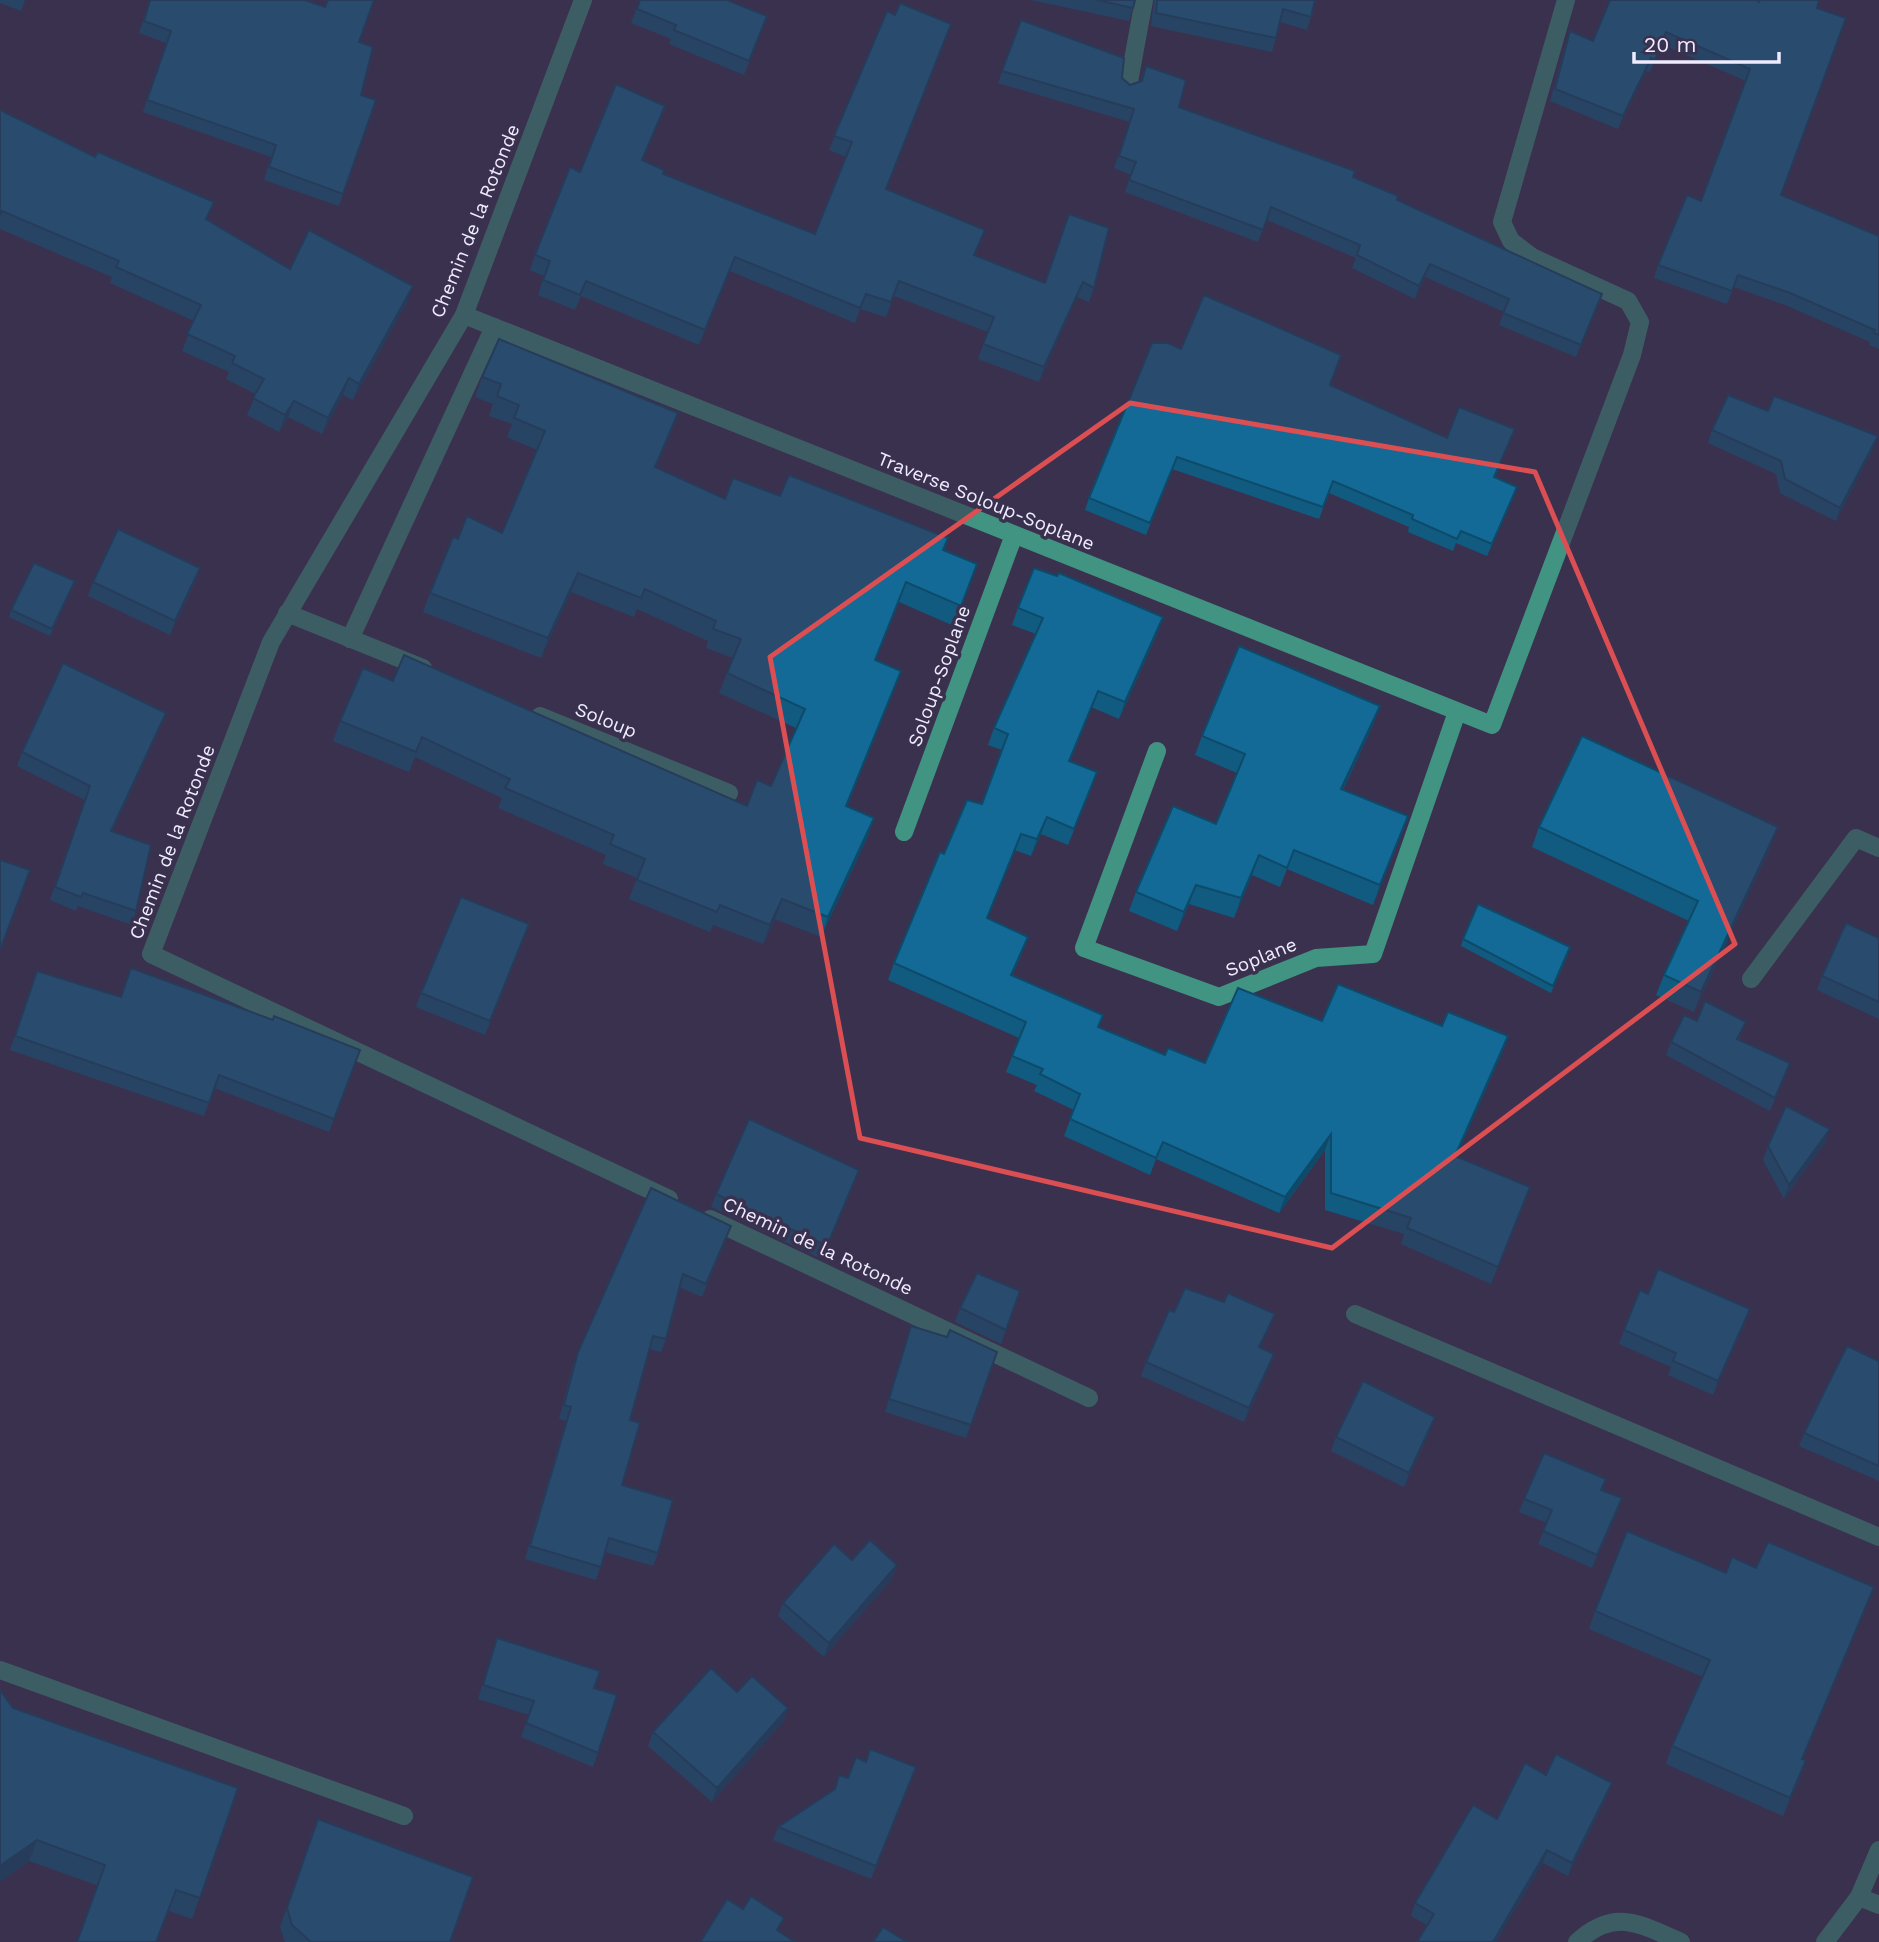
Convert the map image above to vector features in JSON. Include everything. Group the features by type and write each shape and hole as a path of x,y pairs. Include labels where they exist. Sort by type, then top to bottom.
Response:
{"street":[{"name":"Chemin de la Rotonde","path":"583,0 464,315 271,642 151,954 1088,1398"},
{"path":"1128,87 1144,0"},
{"name":"Traverse Soloup-Soplane","path":"464,315 1492,725 1632,355 1640,321 1628,301 1532,257 1511,241 1502,222 1566,0"},
{"path":"350,639 494,327"},
{"name":"Soloup-Soplane","path":"904,832 1014,535"},
{"path":"287,613 439,674"},
{"name":"Soloup","path":"527,710 729,793"},
{"name":"Soplane","path":"1157,751 1084,947 1219,997 1316,958 1373,954 1457,712"},
{"path":"1751,979 1856,838 1879,848"},
{"path":"1355,1314 1879,1537"},
{"path":"0,1670 404,1816"},
{"path":"1825,1942 1859,1897 1879,1850"},
{"path":"1859,1897 1879,1905"},
{"path":"1577,1942 1594,1926 1618,1920 1643,1926 1681,1942"}],"highlighted area":[{"path":"1130,403 1535,472 1735,944 1332,1248 860,1138 770,657"}],"building":[{"path":"150,0 305,0 325,7 328,0 374,0 359,42 373,47 361,95 376,100 343,194 269,167 276,145 147,100 171,31 144,21"},
{"path":"640,0 727,0 767,16 749,61 674,30 676,25 637,9"},
{"path":"1097,0 1135,0 1133,8"},
{"path":"1157,0 1315,0 1311,17 1283,9 1276,38 1156,13"},
{"path":"1610,0 1819,0 1817,8 1846,18 1781,195 1879,236 1879,335 1874,333 1875,330 1790,293 1738,275 1732,291 1658,265 1687,195 1701,201 1750,69 1666,32 1655,60 1651,58 1623,116 1555,89 1570,31 1593,41"},
{"path":"900,3 951,24 886,189 985,230 974,255 1045,283 1069,214 1109,228 1094,288 1083,282 1044,367 983,344 994,317 899,281 891,302 866,294 860,308 735,257 705,330 586,281 580,295 543,280 550,261 535,255 570,167 580,172 616,84 665,106 642,160 664,170 663,174 815,234 852,142 834,136 887,11 895,15"},
{"path":"1021,20 1124,58 1122,78 1130,85 1142,81 1146,66 1186,80 1179,107 1355,171 1353,177 1398,196 1397,200 1602,294 1581,345 1503,313 1509,299 1430,264 1419,286 1357,255 1360,245 1271,207 1263,230 1129,180 1136,162 1119,156 1134,109 1002,71"},
{"path":"0,110 95,157 98,152 214,202 206,219 290,269 309,230 413,286 359,384 349,378 328,418 294,401 285,415 253,398 264,379 232,363 235,356 187,334 201,305 116,267 119,261 2,211 0,215"},
{"path":"1204,295 1341,355 1330,385 1447,438 1459,407 1515,429 1494,477 1517,487 1492,544 1461,531 1457,539 1412,519 1413,515 1333,481 1323,507 1177,457 1150,523 1089,498 1152,343 1168,343 1181,349"},
{"path":"499,339 678,413 655,467 725,499 733,478 780,496 789,475 948,538 943,550 977,564 961,606 906,582 875,660 901,671 846,806 874,818 828,917 782,899 770,925 720,905 717,912 637,880 645,859 610,844 614,835 505,788 510,779 422,737 416,752 340,721 363,668 393,681 404,655 747,806 757,780 771,786 805,709 727,673 741,639 713,629 716,621 645,589 641,598 578,573 548,638 430,593 453,537 458,539 467,516 502,533 545,431 514,418 519,405 497,396 501,384 482,377"},
{"path":"1728,395 1768,411 1774,396 1878,436 1840,508 1785,479 1781,461 1712,430"},
{"path":"118,529 200,568 175,621 93,582"},
{"path":"34,563 75,581 52,629 11,610"},
{"path":"1034,568 1057,576 1059,573 1163,617 1125,702 1098,691 1069,761 1097,772 1074,829 1047,817 1037,839 1021,834 987,918 1028,937 1011,975 1103,1015 1098,1027 1165,1055 1168,1048 1205,1063 1238,988 1322,1021 1338,984 1442,1026 1448,1012 1508,1036 1455,1156 1530,1187 1498,1267 1407,1228 1411,1218 1331,1193 1331,1134 1285,1197 1163,1142 1156,1158 1070,1119 1080,1094 1040,1074 1043,1069 1012,1056 1026,1022 894,963 940,852 944,854 967,800 982,804 1008,734 994,728 1043,618 1018,608"},
{"path":"1239,646 1380,706 1341,789 1408,816 1380,885 1294,850 1287,868 1259,855 1241,898 1196,885 1184,912 1136,892 1173,806 1216,824 1245,754 1202,736"},
{"path":"63,663 166,713 111,831 151,845 136,911 83,893 81,897 55,887 90,786 22,752"},
{"path":"1582,736 1778,827 1701,992 1664,975 1698,901 1539,827"},
{"path":"0,860 30,870 0,950"},
{"path":"461,897 529,924 490,1021 421,993"},
{"path":"1478,904 1570,947 1553,986 1463,939"},
{"path":"1846,923 1879,938 1879,1002 1822,976"},
{"path":"131,968 273,1020 274,1016 360,1050 334,1119 219,1075 209,1103 15,1036 37,971 121,997"},
{"path":"1705,1001 1746,1022 1737,1039 1790,1063 1775,1098 1671,1042 1684,1015 1697,1021"},
{"path":"1786,1106 1830,1129 1789,1185 1768,1146"},
{"path":"749,1119 859,1170 827,1246 716,1194"},
{"path":"651,1188 731,1226 706,1284 683,1274 666,1339 653,1336 630,1420 640,1423 622,1485 673,1500 658,1553 609,1538 601,1567 530,1546 571,1407 564,1405 578,1352"},
{"path":"1658,1269 1750,1309 1718,1381 1673,1361 1676,1353 1624,1330 1640,1290 1648,1294"},
{"path":"977,1273 1020,1291 1006,1330 960,1308"},
{"path":"1185,1288 1224,1302 1228,1293 1275,1314 1259,1347 1274,1354 1249,1408 1146,1362 1169,1310 1174,1312"},
{"path":"911,1326 947,1337 950,1330 997,1352 971,1425 889,1399"},
{"path":"1847,1346 1879,1361 1879,1466 1804,1433"},
{"path":"1363,1381 1435,1417 1409,1473 1336,1437"},
{"path":"1544,1453 1606,1479 1601,1490 1622,1498 1597,1555 1543,1531 1552,1510 1524,1499"},
{"path":"1627,1531 1726,1573 1732,1557 1756,1568 1768,1542 1874,1587 1802,1759 1806,1760 1790,1798 1672,1746 1710,1660 1595,1611"},
{"path":"870,1540 897,1565 829,1643 783,1603 834,1544 852,1560"},
{"path":"497,1638 600,1671 594,1688 617,1695 598,1753 526,1723 534,1701 483,1685"},
{"path":"711,1668 737,1692 752,1676 788,1708 717,1788 653,1732"},
{"path":"0,1690 13,1708 238,1788 200,1898 176,1890 156,1942 77,1942 105,1865 37,1840 0,1866"},
{"path":"870,1749 916,1767 876,1866 778,1827 835,1789 839,1775 848,1778 856,1757 866,1762"},
{"path":"1556,1754 1612,1783 1572,1863 1547,1850 1493,1942 1417,1942 1434,1914 1415,1903 1473,1805 1497,1819 1525,1763 1546,1775"},
{"path":"318,1819 473,1877 450,1942 311,1942 292,1925 287,1908"},
{"path":"751,1896 784,1918 777,1930 795,1942 701,1941 727,1899 743,1909"},
{"path":"883,1927 907,1942 873,1942"}]}
